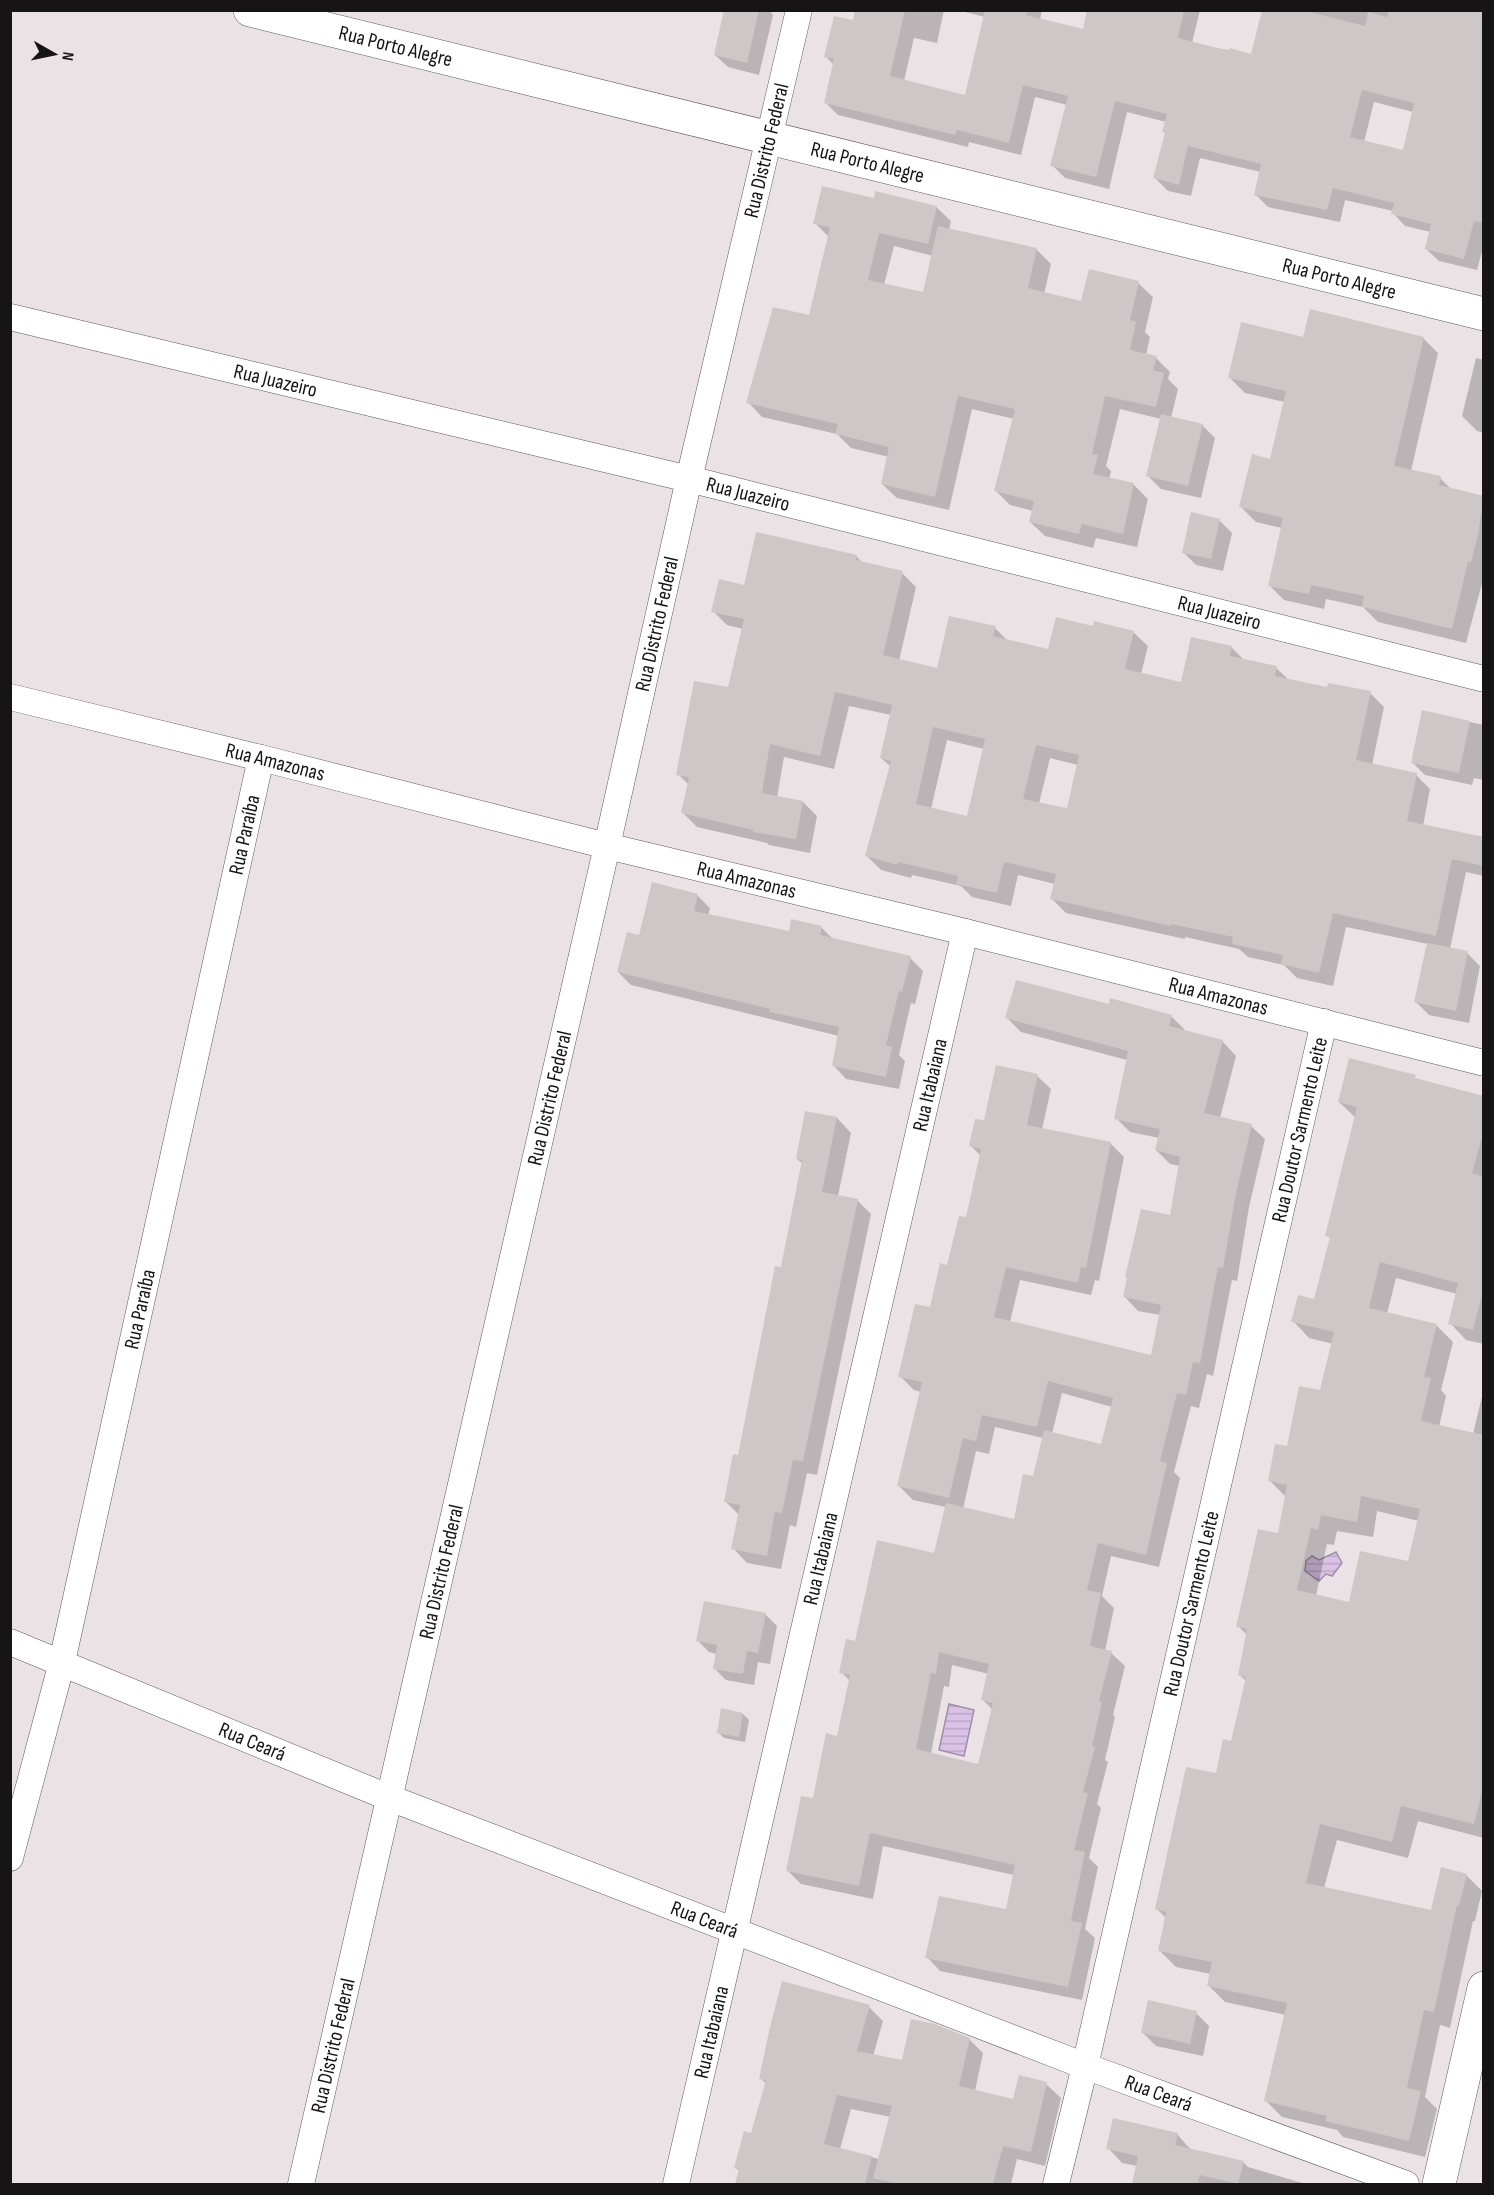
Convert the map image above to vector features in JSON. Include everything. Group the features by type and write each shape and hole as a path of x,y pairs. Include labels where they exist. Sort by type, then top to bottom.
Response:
{"street":[{"name":"Rua Porto Alegre","path":"250,10 1484,314"},
{"name":"Rua Distrito Federal","path":"301,2184 689,479 799,10"},
{"name":"Rua Juazeiro","path":"10,317 689,479 1484,679"},
{"name":"Rua Amazonas","path":"10,697 1484,1062"},
{"name":"Rua Paraíba","path":"10,1858 62,1662 261,758"},
{"name":"Rua Itabaiana","path":"676,2184 966,932"},
{"name":"Rua Doutor Sarmento Leite","path":"1056,2184 1324,1022"},
{"name":"Rua Ceará","path":"10,1642 390,1798 735,1929 1085,2066 1406,2184"},
{"path":"1439,2184 1484,1988"}],"shaded area":[{"path":"1336,1552 1342,1563 1332,1576 1326,1574 1319,1581 1305,1571 1306,1561 1312,1556 1319,1560"},
{"path":"949,1704 974,1710 964,1756 939,1750"}],"building":[{"path":"724,10 759,10 747,63 714,55"},
{"path":"855,10 905,10 890,76 965,95 985,10 1027,10 1026,15 1083,29 1087,10 1184,10 1178,38 1251,54 1262,10 1302,10 1365,26 1368,12 1387,17 1389,10 1484,10 1484,223 1474,221 1464,259 1425,249 1431,224 1391,214 1394,203 1333,188 1327,210 1254,195 1261,164 1188,146 1179,185 1153,178 1165,133 1162,132 1167,114 1115,101 1096,177 1050,166 1068,96 1023,85 1009,143 957,130 955,135 824,103 834,59 824,57 834,16 853,20","holes":["1362,90 1414,103 1403,150 1350,137"]},
{"path":"822,186 874,198 875,191 937,206 928,244 879,233 868,280 923,292 938,226 1037,248 1028,288 1081,301 1089,269 1139,281 1130,320 1136,322 1130,350 1157,356 1153,370 1164,373 1156,407 1105,396 1092,454 1098,455 1093,474 1134,483 1123,534 1082,524 1079,534 1029,522 1034,501 994,491 1015,409 958,396 935,497 881,484 889,447 835,434 838,424 746,403 773,307 809,315 830,227 813,224"},
{"path":"1310,309 1424,337 1394,466 1441,476 1439,485 1484,496 1478,535 1471,562 1468,562 1452,629 1362,607 1364,596 1311,585 1309,594 1268,586 1283,518 1239,507 1252,454 1270,459 1286,391 1228,378 1241,322 1303,337"},
{"path":"1161,414 1203,424 1188,486 1146,476"},
{"path":"1191,512 1220,519 1211,559 1182,553"},
{"path":"756,532 857,555 856,560 903,571 883,655 937,668 949,616 996,626 993,636 1048,649 1056,617 1093,626 1094,621 1134,631 1125,669 1181,682 1191,637 1232,646 1230,656 1277,666 1275,676 1327,687 1328,683 1371,691 1356,760 1417,773 1407,821 1484,837 1484,866 1452,859 1436,936 1333,913 1319,973 1281,964 1283,955 1232,944 1233,937 1171,924 1171,926 1050,899 1056,874 1004,862 997,893 956,884 958,876 898,862 898,865 865,856 891,761 880,758 892,705 835,692 820,756 770,744 762,793 803,801 796,839 753,832 753,830 681,813 689,777 676,775 694,681 728,687 744,619 711,612 719,579 744,585","holes":["933,727 985,739 967,816 916,804","1036,745 1079,755 1067,808 1023,799"]},
{"path":"1422,710 1470,721 1459,773 1411,763"},
{"path":"652,882 698,894 694,911 789,931 791,919 822,926 820,935 911,956 902,992 899,991 886,1045 892,1047 886,1077 832,1066 839,1027 770,1012 770,1009 617,972 627,932 639,935"},
{"path":"1427,943 1468,951 1456,1011 1414,1002"},
{"path":"1016,980 1109,1004 1110,998 1172,1015 1169,1026 1223,1040 1204,1113 1252,1124 1236,1193 1223,1268 1218,1267 1200,1363 1193,1362 1186,1395 1177,1393 1160,1461 1167,1463 1146,1555 1098,1543 1087,1590 1101,1593 1090,1646 1112,1651 1099,1701 1102,1702 1092,1746 1095,1747 1083,1792 1088,1793 1074,1850 1085,1852 1071,1921 1082,1923 1068,1987 925,1958 939,1896 1006,1909 1015,1865 870,1833 859,1886 786,1871 801,1796 813,1798 826,1733 837,1736 850,1675 839,1673 846,1639 855,1641 877,1540 934,1553 946,1503 1014,1519 1023,1474 1033,1476 1044,1430 1101,1444 1113,1398 1048,1381 1037,1427 982,1415 976,1441 963,1438 949,1498 897,1486 922,1382 898,1377 915,1304 930,1307 940,1263 947,1265 959,1216 966,1217 981,1149 969,1146 975,1119 984,1120 996,1065 1038,1074 1027,1125 1111,1142 1086,1268 1081,1267 1078,1283 1006,1267 994,1317 1151,1355 1161,1305 1123,1297 1127,1277 1125,1277 1141,1209 1170,1215 1180,1157 1155,1150 1160,1129 1114,1119 1128,1051 1005,1018","holes":["939,1652 989,1664 981,1700 993,1703 978,1764 916,1749 931,1673 936,1674"]},
{"path":"1349,1058 1484,1096 1484,1130 1472,1173 1484,1177 1484,1287 1473,1330 1448,1324 1458,1283 1380,1262 1369,1308 1437,1324 1424,1377 1431,1378 1421,1421 1484,1435 1484,1784 1474,1824 1401,1806 1392,1842 1320,1824 1306,1883 1431,1910 1441,1867 1467,1874 1459,1906 1457,1905 1434,2012 1424,2010 1407,2088 1421,2091 1409,2141 1325,2121 1327,2116 1264,2101 1287,2003 1207,1986 1212,1962 1158,1951 1166,1912 1155,1909 1186,1767 1216,1773 1223,1739 1231,1741 1246,1677 1238,1675 1247,1629 1236,1627 1258,1529 1278,1533 1287,1485 1268,1481 1275,1444 1287,1446 1299,1386 1320,1390 1334,1332 1291,1322 1298,1295 1314,1299 1330,1237 1325,1236 1357,1107 1338,1102","holes":["1361,1496 1420,1509 1408,1561 1360,1551 1349,1602 1297,1590 1311,1528 1318,1530 1321,1515 1357,1522"]},
{"path":"805,1111 837,1117 822,1192 858,1199 803,1461 793,1460 782,1513 775,1512 767,1556 731,1549 740,1505 724,1502 733,1454 738,1455 775,1266 781,1267 802,1160 796,1159"},
{"path":"704,1601 766,1613 758,1653 747,1651 743,1674 713,1669 717,1645 696,1641"},
{"path":"721,1708 743,1713 739,1737 717,1733"},
{"path":"782,1981 870,2005 857,2051 902,2060 911,2019 935,2024 970,2038 959,2086 1013,2099 1019,2075 1047,2082 1031,2152 1003,2146 993,2184 899,2184 873,2178 892,2106 837,2095 824,2144 872,2156 865,2184 735,2184 739,2169 734,2168 744,2131 751,2133 766,2080 759,2079"},
{"path":"1148,2000 1197,2011 1190,2044 1141,2033"},
{"path":"1113,2118 1178,2133 1175,2145 1244,2161 1238,2184 1200,2175 1198,2184 1132,2184 1138,2156 1106,2149"}]}
